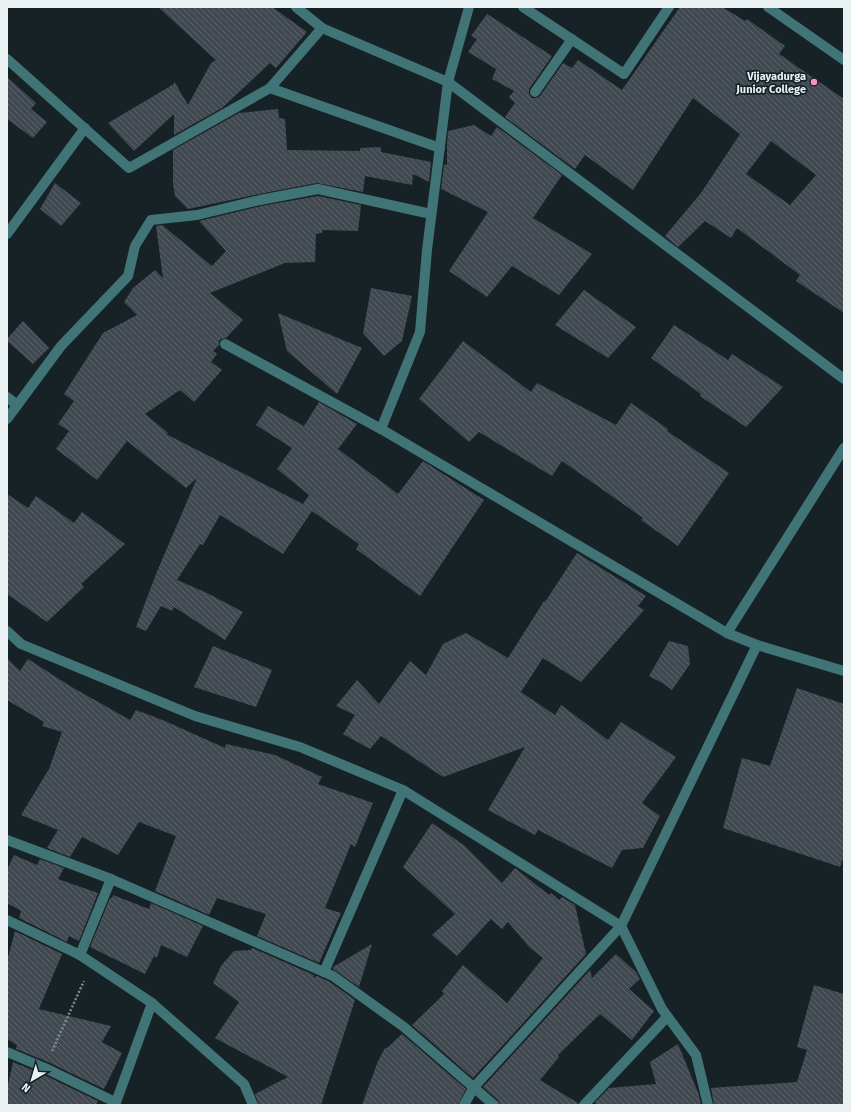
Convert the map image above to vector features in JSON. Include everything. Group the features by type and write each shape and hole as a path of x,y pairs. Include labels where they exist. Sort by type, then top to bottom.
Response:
{"street":[{"path":"381,429 420,332 426,250 448,82 468,7"},
{"path":"523,7 624,74 669,7"},
{"path":"768,7 844,60"},
{"path":"300,9 322,28 448,82 844,379"},
{"path":"7,59 129,168 270,88 322,28"},
{"path":"535,92 572,39"},
{"path":"270,88 440,148"},
{"path":"7,234 85,128"},
{"path":"7,419 60,346 128,276 134,246 151,220 197,215 260,200 318,190 431,214"},
{"path":"225,344 381,429 726,633 757,645 844,671"},
{"path":"7,397 17,406"},
{"path":"726,633 844,448"},
{"path":"7,630 21,644 195,716 300,747 403,790 621,926 662,1009 696,1055 708,1105"},
{"path":"464,1105 474,1087 621,926 757,645"},
{"path":"324,972 403,790"},
{"path":"7,840 111,879 332,976 404,1026 494,1105"},
{"path":"80,955 111,879"},
{"path":"8,922 93,962 152,1003 244,1084 253,1105"},
{"path":"7,1052 45,1068 115,1103 152,1003"},
{"path":"584,1105 667,1017"}],"path":[{"path":"45,1068 93,962"}],"building":[{"path":"158,7 272,7 307,32 276,68 270,63 222,108 174,135 174,114 134,151 108,123 174,84 174,81 188,105 211,63 216,60"},
{"path":"680,7 722,7 745,21 747,19 785,46 779,54 844,99 844,313 796,281 800,275 737,228 731,238 705,221 678,247 665,236 701,193 740,134 693,98 633,190 585,155 575,169 505,117 515,103 509,97 514,91 492,79 496,69 468,52 477,39 471,36 487,14 552,56 529,89 529,94 532,98 537,98 540,96 563,63 572,68 578,60 622,90","holes":["771,141 816,175 790,205 746,174"]},
{"path":"7,77 36,103 31,109 47,122 33,138 7,119"},
{"path":"278,109 279,118 285,119 287,150 360,151 360,148 381,147 381,152 431,162 429,182 413,174 412,185 365,176 363,192 317,183 188,209 175,196 173,183 173,150 239,113"},
{"path":"474,125 491,136 497,127 562,175 533,218 592,254 559,295 512,266 487,297 449,271 488,212 441,189 444,164 447,165 448,131"},
{"path":"55,183 81,203 61,226 40,209"},
{"path":"318,196 361,205 358,231 322,230 322,233 316,234 315,262 285,263 210,293 243,320 226,338 219,341 219,345 213,351 217,354 211,362 222,370 194,402 180,390 145,414 168,433 166,434 303,504 309,495 277,469 292,448 256,425 268,406 304,426 319,402 357,424 338,449 398,494 423,461 484,500 420,596 356,549 359,544 312,511 283,554 220,515 203,545 200,544 177,580 207,593 243,612 225,640 174,607 172,611 161,606 146,631 136,627 156,574 197,478 186,488 127,441 97,480 56,449 69,431 58,424 74,401 64,394 103,333 137,315 124,302 133,288 155,270 163,278 156,226 162,225 212,266 226,251 199,221 261,206"},
{"path":"371,288 412,296 402,341 384,356 363,333"},
{"path":"584,290 636,327 608,358 555,325"},
{"path":"278,313 362,348 337,394 287,351"},
{"path":"23,321 49,348 33,364 7,341 7,339"},
{"path":"674,325 728,360 732,354 783,387 746,427 700,396 701,394 651,358"},
{"path":"463,341 531,392 537,383 616,425 631,403 668,429 667,431 729,473 678,546 641,520 643,518 562,461 552,476 479,432 469,442 419,399"},
{"path":"7,494 28,508 36,496 74,523 82,512 125,544 81,584 84,587 47,622 7,594"},
{"path":"577,553 646,596 638,606 644,610 581,682 543,658 521,692 555,715 561,705 608,740 621,722 676,757 642,803 660,816 643,848 622,850 612,868 538,830 535,835 488,810 525,747 443,777 381,736 370,749 343,734 355,715 336,706 357,680 379,704 410,661 426,675 443,644 466,633 508,658 544,601 545,602"},
{"path":"669,641 688,646 690,664 672,690 649,676"},
{"path":"213,646 272,670 256,707 194,687"},
{"path":"7,658 20,671 28,659 70,686 130,720 136,710 165,721 225,748 226,744 275,755 322,777 318,784 373,803 355,847 351,844 325,908 341,913 319,963 257,936 266,914 217,898 209,915 155,891 176,836 139,822 118,855 82,837 70,857 47,848 58,830 21,815 49,769 62,732 42,726 44,722 7,700"},
{"path":"797,688 844,704 844,856 840,867 723,828 742,758 770,766"},
{"path":"432,823 465,846 502,883 515,868 549,895 551,893 559,900 562,897 575,905 586,954 473,1078 412,1025 444,994 442,991 463,965 507,1003 543,958 530,948 508,922 502,929 491,919 457,956 432,935 455,914 403,867"},
{"path":"14,855 37,865 40,859 64,868 58,879 98,893 79,941 69,936 67,942 19,918 21,911 7,903 7,870"},
{"path":"113,895 149,909 151,903 203,926 187,957 161,945 157,958 154,956 145,974 90,947 110,898 112,898"},
{"path":"15,931 62,954 39,1009 111,1026 102,1042 122,1053 104,1089 48,1062 16,1049 17,1045 7,1039 7,961"},
{"path":"372,944 359,987 333,969 333,967"},
{"path":"252,948 314,975 313,978 317,976 330,982 355,1000 321,1105 259,1105 255,1094 288,1077 215,1038 239,1002 213,983 221,966 234,951 251,950"},
{"path":"616,954 636,972 640,979 629,989 654,1011 632,1040 600,1014 558,1055 559,1057 540,1080 578,1103 578,1105 500,1105 498,1100 483,1087 590,970 592,978"},
{"path":"814,985 844,994 844,1105 714,1105 711,1088 797,1082 807,1050 797,1047"},
{"path":"402,1034 466,1089 458,1105 362,1105 378,1061 385,1048 387,1048"},
{"path":"678,1044 699,1095 701,1105 596,1105 595,1102 609,1088 656,1084 650,1062"},
{"path":"13,1062 98,1101 96,1105 7,1105 7,1089"}],"place":[{"name":"Vijayadurga Junior College","path":"814,82"}]}
